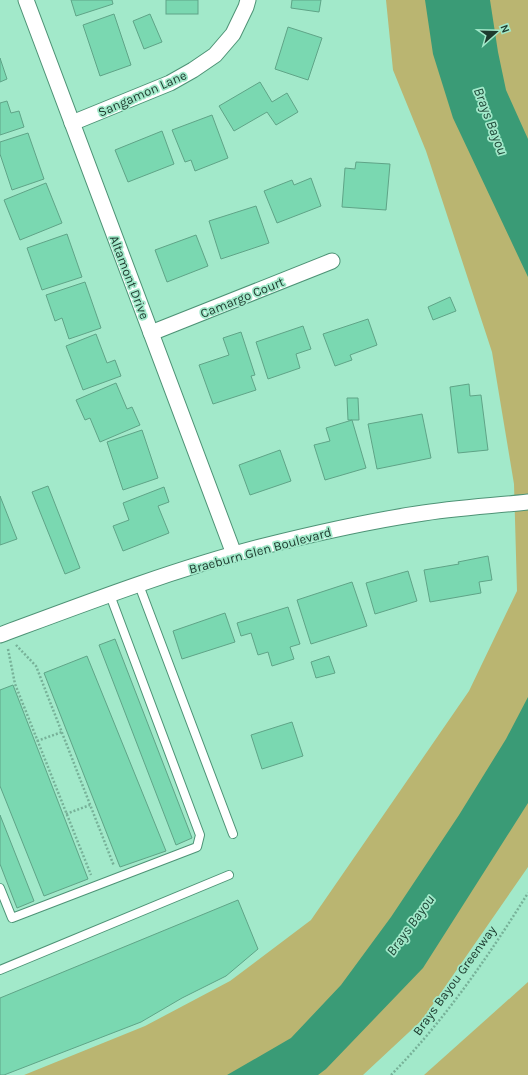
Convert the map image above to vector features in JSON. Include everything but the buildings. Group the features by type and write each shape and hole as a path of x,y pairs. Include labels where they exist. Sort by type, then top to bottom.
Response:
{"street":[{"name":"Altamont Drive","path":"26,0 234,554"},
{"name":"Sangamon Lane","path":"72,123 170,83 215,55 233,34 248,0"},
{"name":"Camargo Court","path":"151,333 332,261"},
{"name":"Braeburn Glen Boulevard","path":"3,634 110,595 234,554 364,523 417,514 528,502"}],"lane":[{"path":"139,585 233,834"},
{"path":"0,888 12,918 197,847 200,835 110,595"},
{"path":"0,970 229,875"}],"path":[{"path":"3,634 36,666 118,877"},
{"path":"3,634 13,678 95,886"},
{"path":"37,741 62,732"},
{"path":"66,814 90,805"},
{"name":"Brays Bayou Greenway","path":"391,1075 415,1050 449,1009 528,893"}],"shaded area":[{"path":"386,0 528,0 528,867 422,1020 363,1075 24,1075 145,1026 230,981 311,920 469,691 517,591 514,484 492,352 426,151 393,70"},
{"path":"528,982 528,1075 424,1075"}],"water":[{"name":"Brays Bayou","path":"425,0 490,0 498,52 506,90 528,139 528,277 453,118 433,54"},
{"name":"Brays Bayou","path":"528,697 528,803 423,968 326,1069 318,1075 227,1075 291,1038 341,985 391,917 459,815 506,739"}]}
